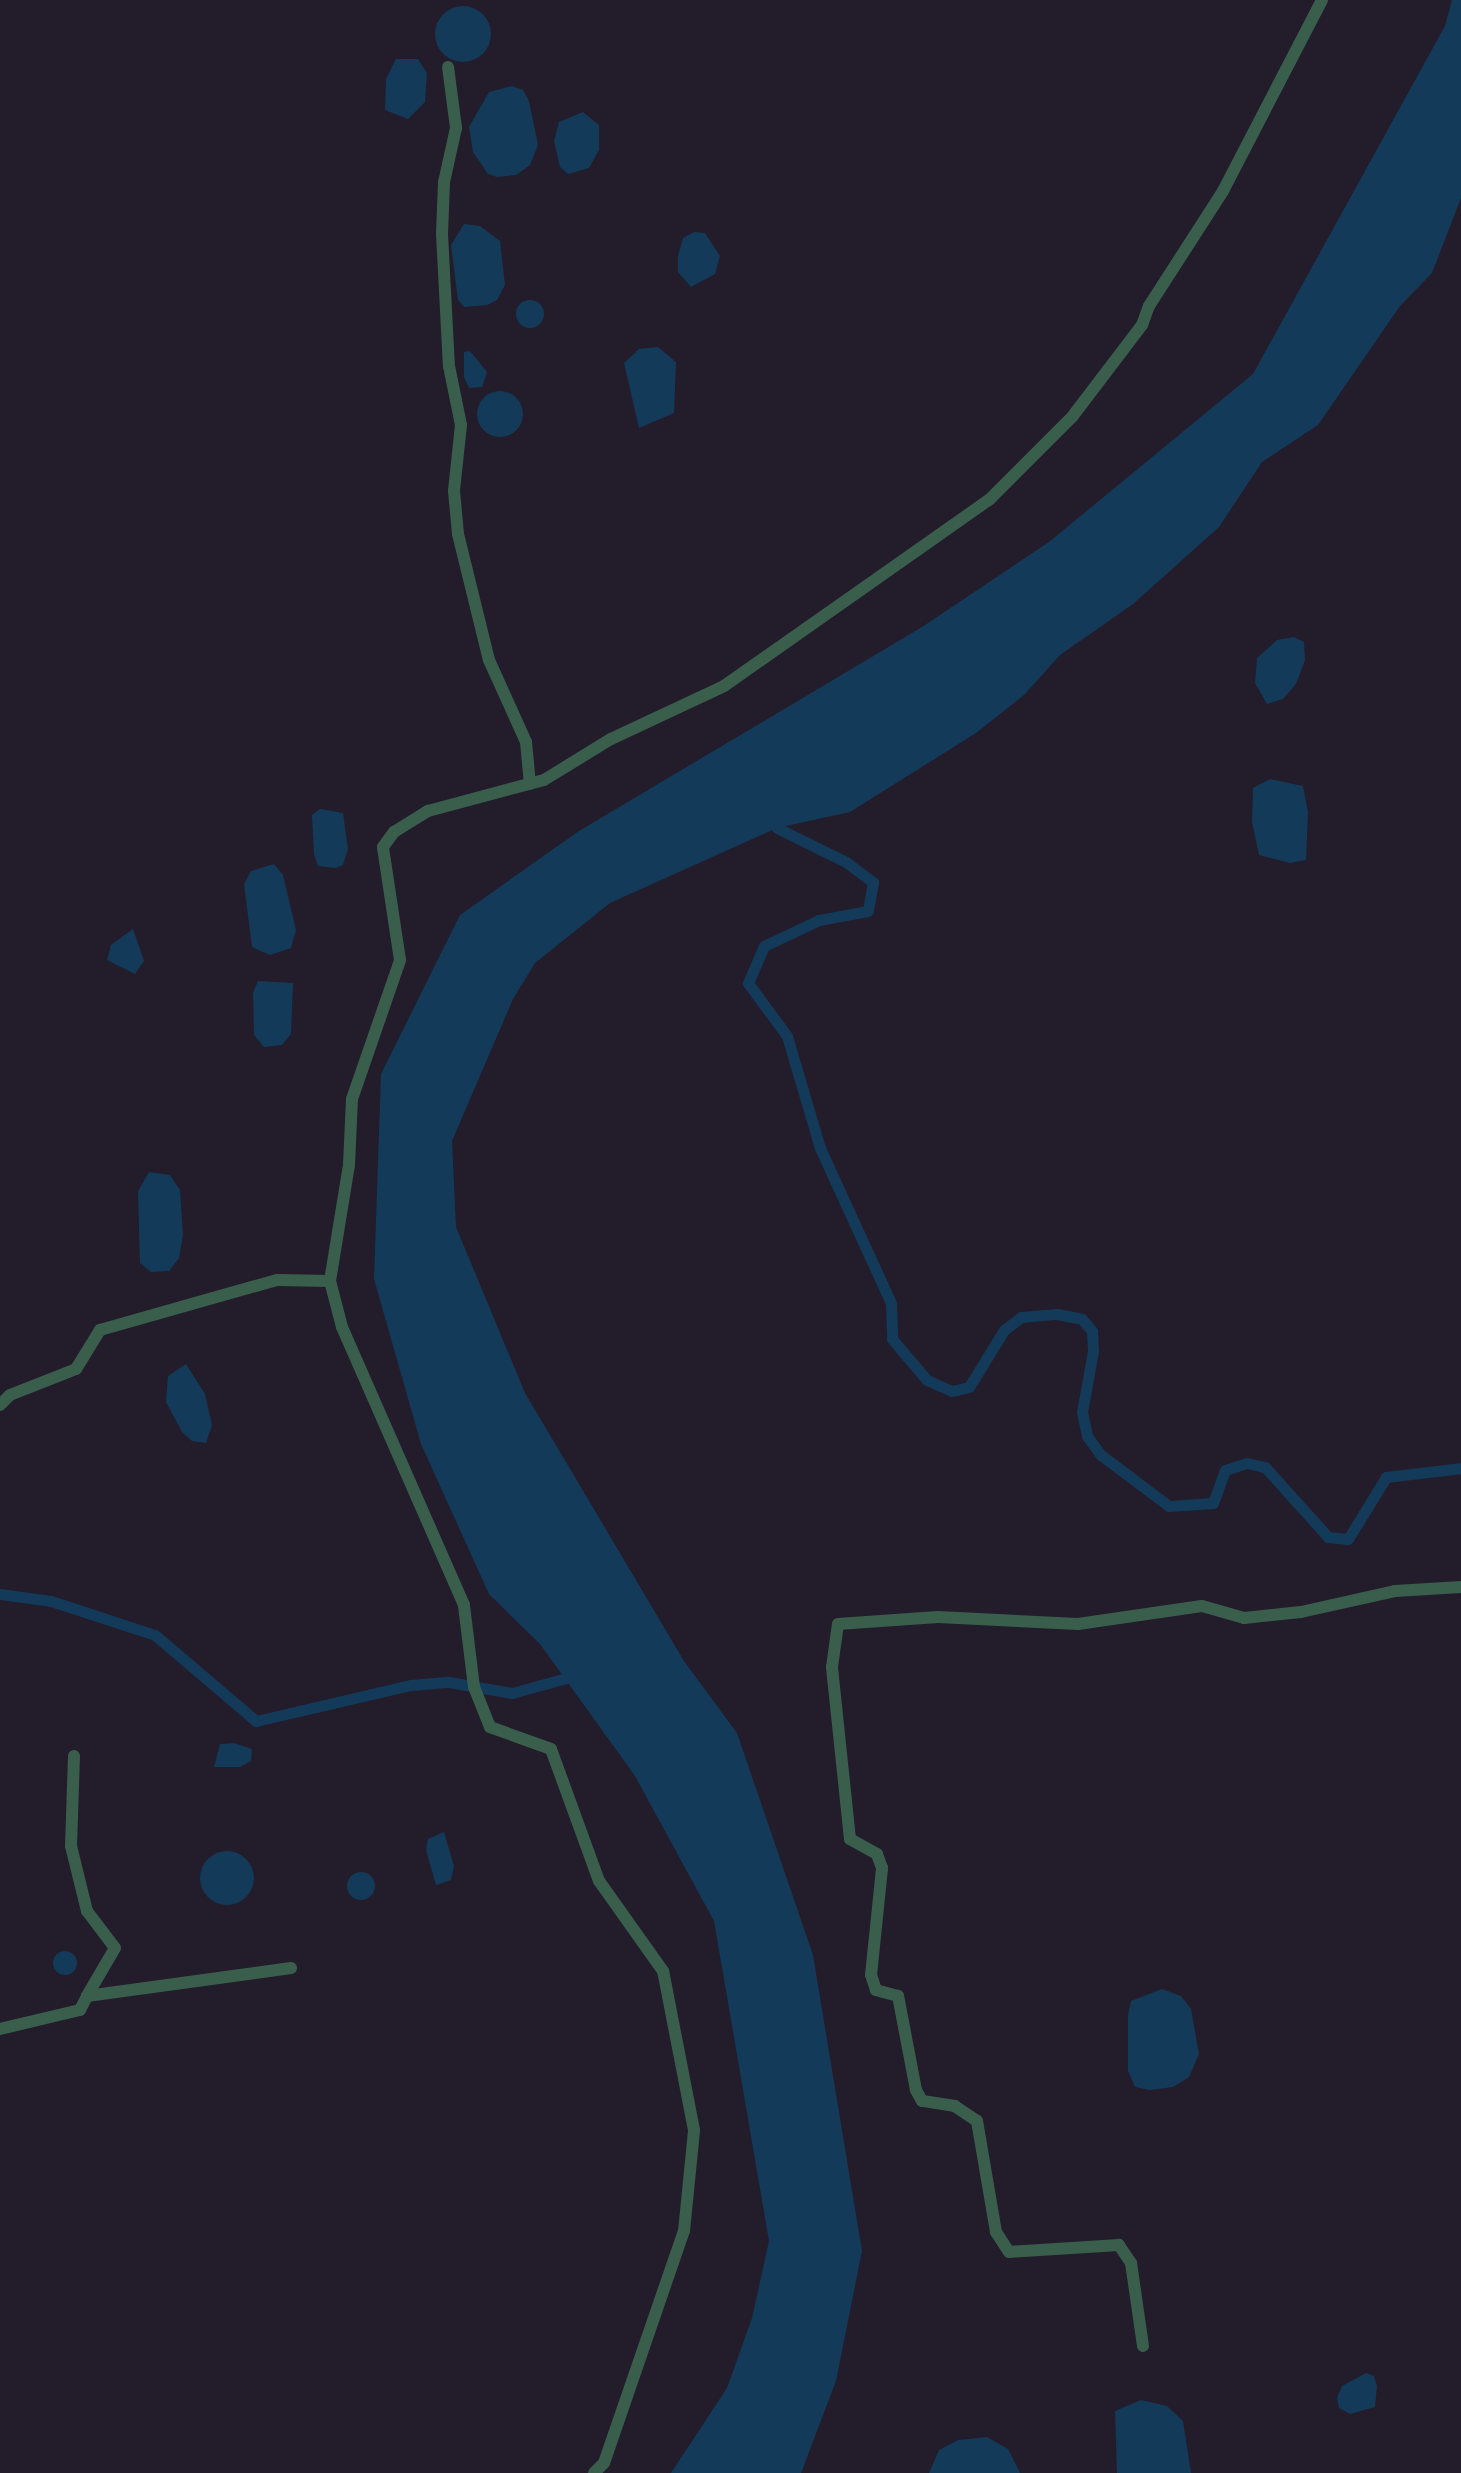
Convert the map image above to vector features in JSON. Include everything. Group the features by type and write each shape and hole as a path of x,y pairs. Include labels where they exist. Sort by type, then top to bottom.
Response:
{"street":[{"path":"594,2473 604,2463 684,2231 694,2130 663,1971 599,1881 551,1749 490,1727 474,1687 464,1605 342,1327 330,1281 349,1165 352,1099 400,960 383,847 394,832 428,811 530,784 724,686 989,500 1072,417 1142,325 1223,191 1322,0"},
{"path":"448,67 456,128 444,182 442,234 449,366 461,425 454,491 458,534 489,660 526,742 530,784"},
{"path":"0,1405 10,1395 76,1369 100,1330 277,1280 330,1281"},
{"path":"1143,2346 1131,2263 1119,2245 1009,2252 992,2218 977,2121 955,2106 922,2101 916,2090 898,1996 876,1990 871,1975 882,1868 877,1854 850,1839 832,1667 838,1624 938,1617 1078,1624 1202,1606 1244,1618 1301,1612 1395,1591 1461,1587"},
{"path":"0,2029 80,2010 115,1948 87,1911 71,1846 74,1756"},
{"path":"87,1996 291,1968"}],"water":[{"path":"1452,0 1461,0 1461,198 1432,273 1400,306 1318,425 1262,462 1219,527 1133,604 1060,655 1024,695 976,733 850,812 777,828 610,903 535,963 513,999 452,1141 456,1227 525,1393 684,1661 737,1733 813,1955 862,2251 836,2381 801,2473 671,2473 727,2388 752,2318 769,2241 714,1921 635,1776 540,1644 489,1594 421,1444 374,1279 381,1074 460,915 579,831 922,627 1049,542 1253,374 1445,26"},
{"path":"463,6 483,14 491,34 483,54 463,62 443,54 435,34 443,14"},
{"path":"396,59 418,59 427,73 425,102 408,119 385,110 386,79"},
{"path":"512,86 523,90 529,101 538,145 530,165 516,175 497,177 488,174 473,152 469,127 489,92"},
{"path":"583,112 599,125 599,150 589,168 568,174 560,167 554,141 559,122"},
{"path":"464,224 480,226 500,241 505,285 497,300 487,305 464,307 458,300 451,245"},
{"path":"694,232 705,233 720,256 715,274 691,287 678,272 678,256 683,238"},
{"path":"530,300 540,304 544,314 540,324 530,328 520,324 516,314 520,304"},
{"path":"658,347 676,362 674,413 639,428 624,363 639,349"},
{"path":"470,351 487,372 482,387 469,388 464,377 464,352"},
{"path":"500,391 516,398 523,414 516,430 500,437 484,430 477,414 484,398"},
{"path":"1294,637 1304,642 1305,660 1296,684 1283,699 1267,704 1255,683 1257,658 1277,640"},
{"path":"1270,779 1303,786 1308,812 1306,860 1290,863 1259,855 1252,822 1253,788"},
{"path":"320,809 343,813 348,849 343,865 336,868 318,866 314,854 312,815"},
{"path":"274,864 283,875 296,930 291,948 270,955 252,947 244,884 251,871"},
{"path":"133,929 144,961 135,974 107,960 111,945"},
{"path":"258,981 293,983 291,1034 282,1045 264,1047 254,1035 253,993"},
{"path":"149,1172 170,1175 180,1190 183,1235 179,1258 169,1271 151,1272 140,1263 138,1191"},
{"path":"186,1364 205,1394 212,1425 206,1443 192,1441 182,1432 166,1402 168,1376"},
{"path":"234,1743 252,1749 251,1761 240,1767 214,1767 220,1744"},
{"path":"444,1832 454,1866 451,1880 436,1885 426,1850 428,1839"},
{"path":"227,1851 246,1859 254,1878 246,1897 227,1905 208,1897 200,1878 208,1859"},
{"path":"361,1872 371,1876 375,1886 371,1896 361,1900 351,1896 347,1886 351,1876"},
{"path":"65,1951 74,1954 77,1963 74,1972 65,1975 56,1972 53,1963 56,1954"},
{"path":"1162,1989 1181,1996 1191,2009 1199,2054 1189,2077 1173,2087 1150,2090 1135,2087 1128,2071 1128,2015 1131,2001"},
{"path":"1366,2373 1374,2376 1377,2386 1375,2407 1350,2414 1339,2408 1337,2398 1342,2386"},
{"path":"1141,2400 1167,2406 1183,2421 1191,2473 1117,2473 1115,2411"},
{"path":"987,2437 1008,2449 1020,2473 929,2473 939,2450 958,2440"}],"waterway":[{"path":"777,828 846,862 873,882 868,911 819,920 764,946 748,983 787,1036 820,1148 891,1303 892,1339 927,1380 952,1391 969,1387 1004,1330 1021,1317 1057,1314 1082,1319 1092,1331 1093,1351 1082,1412 1087,1436 1101,1455 1169,1506 1213,1503 1225,1470 1247,1463 1265,1467 1328,1537 1348,1539 1386,1477 1461,1468"},
{"path":"0,1594 51,1601 155,1635 256,1721 411,1685 449,1682 512,1693 570,1677"}]}
